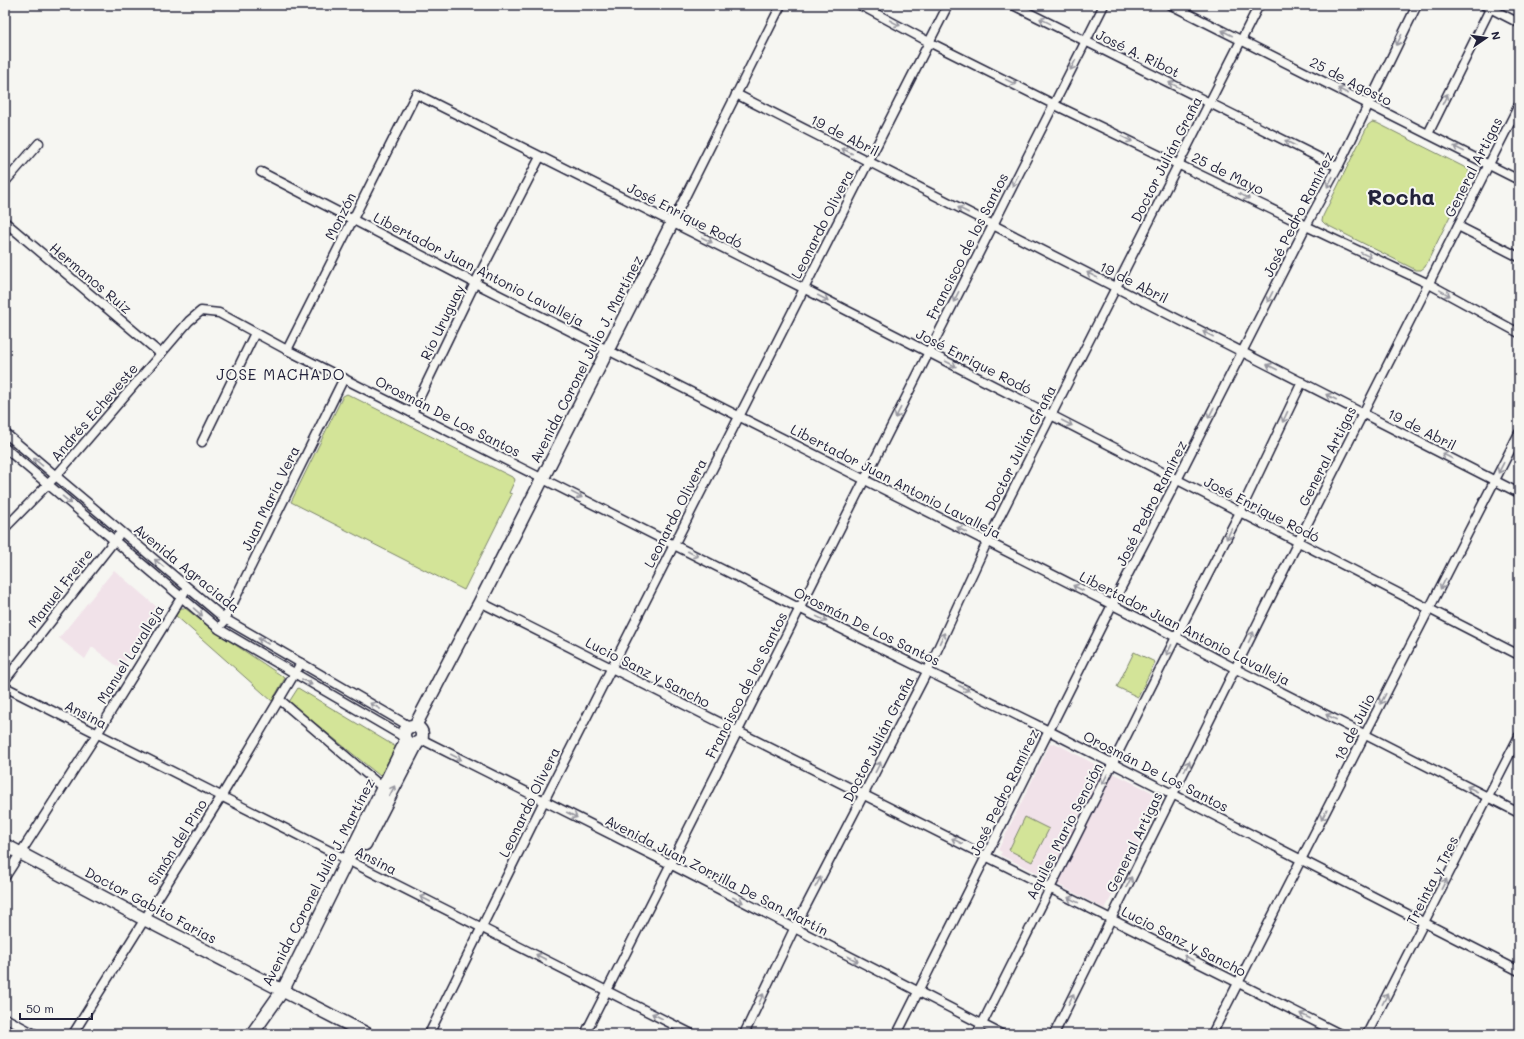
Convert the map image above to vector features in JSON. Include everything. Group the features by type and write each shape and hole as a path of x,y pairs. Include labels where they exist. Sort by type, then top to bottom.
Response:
{"street":[{"name":"Avenida Coronel Julio J. Martínez","path":"260,1034 286,992 412,735 781,5"},
{"name":"25 de Mayo","path":"860,5 929,42 1053,104 1428,284 1519,333"},
{"name":"Leonardo Olivera","path":"429,1034 611,668 948,5"},
{"name":"José A. Ribot","path":"1013,5 1338,167"},
{"name":"Francisco de los Santos","path":"585,1034 1104,5"},
{"name":"25 de Agosto","path":"1171,5 1519,180"},
{"name":"Doctor Julián Graña","path":"744,1034 794,929 928,670 987,542 1259,5"},
{"name":"José Pedro Ramírez","path":"897,1034 1112,605 1306,226 1338,167 1417,5"},
{"path":"1428,134 1489,6 1519,23"},
{"name":"José Enrique Rodó","path":"416,94 803,288 1519,654"},
{"name":"Monzón","path":"287,350 416,94"},
{"name":"19 de Abril","path":"736,94 1519,493"},
{"name":"General Artigas","path":"1054,1034 1298,542 1519,105"},
{"path":"5,182 39,143"},
{"name":"Río Uruguay","path":"412,413 475,283 540,157"},
{"name":"Libertador Juan Antonio Lavalleja","path":"261,172 475,283 1176,637 1519,813"},
{"name":"Hermanos Ruiz","path":"5,222 161,354"},
{"path":"1458,226 1519,257"},
{"name":"Orosmán De Los Santos","path":"201,311 219,313 287,350 799,608 928,670 1173,793 1519,971"},
{"name":"Andrés Echeveste","path":"5,528 48,485 190,321 201,311"},
{"path":"202,442 255,333"},
{"name":"Juan María Vera","path":"219,629 344,378"},
{"name":"Aquiles Mario Sención","path":"977,1034 1240,512 1302,382"},
{"name":"Avenida Agraciada","path":"5,433 225,619 301,663 412,735"},
{"name":"18 de Julio","path":"1212,1034 1519,433"},
{"name":"Avenida Agraciada","path":"5,448 219,629 294,674 412,735"},
{"name":"Manuel Freire","path":"5,680 114,540 122,532"},
{"name":"Manuel Lavalleja","path":"5,876 97,734 188,588"},
{"name":"Lucio Sanz y Sancho","path":"480,602 1340,1034"},
{"name":"Simón del Pino","path":"73,1034 221,797 301,663"},
{"name":"Ansina","path":"5,687 692,1034"},
{"path":"279,699 383,788"},
{"name":"Avenida Coronel Julio J. Martínez","path":"351,862 383,788 412,735"},
{"name":"Avenida Juan Zorrilla De San Martín","path":"412,735 670,864 1001,1034"},
{"name":"Treinta y Tres","path":"1367,1034 1519,736"},
{"name":"Doctor Gabito Farias","path":"5,845 144,919 367,1034"},
{"name":"Avenida Coronel Julio J. Martínez","path":"252,1034 286,992"},
{"path":"5,1018 35,1034"}],"shaded area":[{"path":"114,570 158,608 121,669 92,647 85,659 59,638"},
{"path":"1055,743 1102,768 1103,772 1050,876 1046,877 1000,855 1002,852 998,850 1050,744"},
{"path":"1113,773 1162,797 1105,909 1057,884"}],"green space":[{"path":"1372,122 1377,123 1468,169 1470,175 1425,267 1421,270 1416,270 1325,224 1322,221 1323,216 1368,125"},
{"path":"347,394 514,478 515,480 509,493 512,494 464,590 291,502 343,396"},
{"path":"181,608 185,608 213,630 285,678 272,701 175,615"},
{"path":"1134,652 1155,662 1138,697 1117,687"},
{"path":"298,688 396,747 380,776 289,702"},
{"path":"1025,817 1049,829 1032,862 1009,850"}],"district":[{"name":"Rocha","path":"1401,196"},
{"name":"JOSE MACHADO","path":"281,374"}]}
